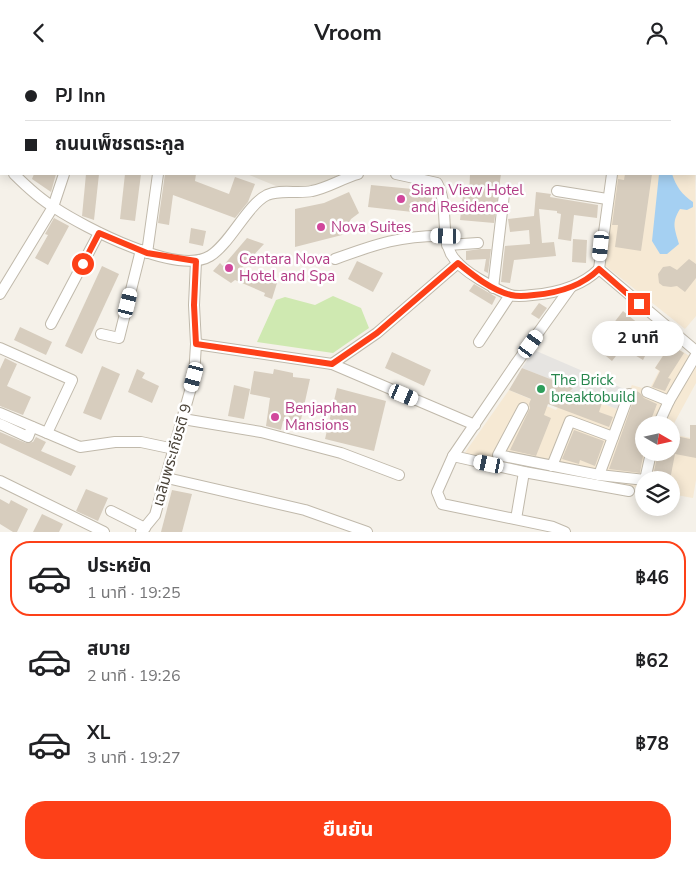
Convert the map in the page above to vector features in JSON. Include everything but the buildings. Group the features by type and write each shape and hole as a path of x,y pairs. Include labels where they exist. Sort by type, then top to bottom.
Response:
{"street":[{"path":"0,295 53,207 64,175"},
{"path":"101,334 119,338 144,252 158,175"},
{"path":"20,176 53,207 99,233 144,252 196,261 210,256 256,204 267,195 312,191 355,175"},
{"path":"401,175 437,183 442,193 447,240 458,263 493,288 518,297 553,293 571,287 599,269 607,199 612,175"},
{"path":"557,191 607,199"},
{"path":"493,288 504,194"},
{"path":"52,325 99,233"},
{"path":"336,259 374,245 397,239 422,236 478,243"},
{"name":"เฉลิมพระเกียรติ 9","path":"143,530 155,515 194,377 196,261"},
{"path":"332,364 377,333 458,263"},
{"path":"599,269 696,351"},
{"path":"565,531 442,504 437,492 454,457 475,425 524,359 571,287"},
{"path":"480,342 510,295"},
{"path":"196,344 332,364 475,425"},
{"path":"0,348 72,380 47,433"},
{"path":"662,416 696,355"},
{"path":"647,392 669,401"},
{"path":"599,475 630,394"},
{"path":"523,408 498,455 599,475 645,480 649,461"},
{"path":"0,413 80,447 115,442 141,442 174,449"},
{"path":"183,419 261,432 341,453 399,475"},
{"path":"552,466 570,421 613,437"},
{"path":"0,424 28,437 32,427"},
{"path":"454,457 629,491"},
{"path":"516,519 524,472"},
{"path":"167,478 305,510 367,531"},
{"path":"0,481 104,531"},
{"path":"111,511 143,530"}],"shaded area":[{"path":"249,175 339,175 311,188 276,186"},
{"path":"615,175 695,175 696,316 685,329 602,263"},
{"path":"670,344 696,360 696,383 678,416 635,416 635,461 680,461 680,436 696,439 696,480 693,498 680,496 680,471 635,471 635,487 464,454 509,390 556,410 571,391 619,410 632,385 649,390 659,371 655,368"},
{"path":"534,350 629,391 619,410 571,391 572,388 522,368"}],"green space":[{"path":"333,296 361,308 369,328 333,353 257,342 276,300 285,297 315,305"}],"water":[{"path":"659,175 672,175 680,190 693,202 693,207 687,210 680,209 677,214 675,230 679,244 667,254 660,254 652,241"}],"place":[{"name":"Siam View Hotel and Residence","path":"401,199"},
{"name":"Nova Suites","path":"321,227"},
{"name":"Centara Nova Hotel and Spa","path":"229,268"},
{"name":"The Brick breaktobuild","path":"541,389"},
{"name":"Benjaphan Mansions","path":"275,417"}],"route":[{"path":"83,264 99,233 147,253 196,261 194,305 196,344 332,364 377,333 458,263 493,288 518,297 553,293 571,287 599,269 639,304"}]}
